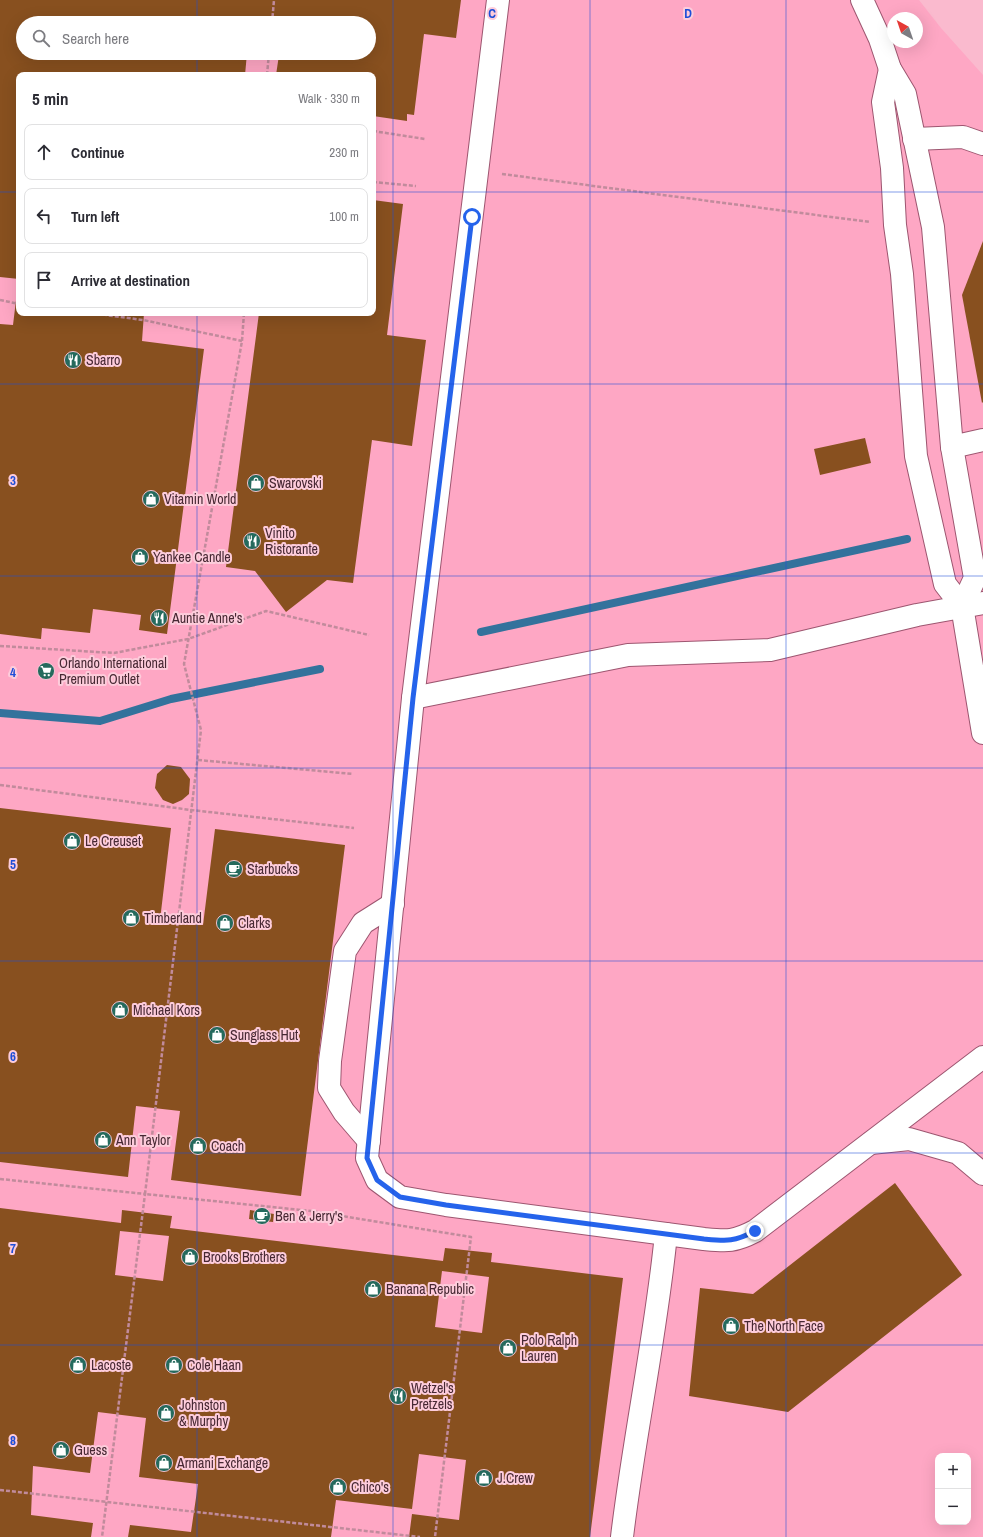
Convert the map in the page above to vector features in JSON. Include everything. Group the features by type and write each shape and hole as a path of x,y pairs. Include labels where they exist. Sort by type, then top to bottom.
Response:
{"lane":[{"path":"498,0 413,698 367,1158 377,1180 400,1197 446,1205 728,1241 740,1238 755,1231 983,1057"},
{"path":"862,0 880,39 890,70 905,94 933,227 952,447 975,578 973,604 983,734"},
{"path":"890,70 882,102 892,168 895,225 902,274 916,456 945,584 973,604"},
{"path":"914,139 963,137 983,144"},
{"path":"892,168 920,166"},
{"path":"952,447 983,440"},
{"path":"413,698 628,655 770,650 917,615 973,604"},
{"path":"369,1142 344,1112 329,1088 330,1061 345,951 363,923 393,904"},
{"path":"870,1144 910,1138 958,1153 983,1174"},
{"path":"622,1537 642,1397 662,1278 666,1234"}],"path":[{"path":"273,16 274,0"},
{"path":"267,72 268,60"},
{"path":"376,131 426,138"},
{"path":"498,173 875,222"},
{"path":"376,182 416,186"},
{"path":"0,300 16,303"},
{"path":"113,316 143,320 242,341"},
{"path":"102,1537 201,730 184,664 242,341 244,316"},
{"path":"0,646 114,653 188,639 266,612 369,635"},
{"path":"198,760 353,774"},
{"path":"0,785 192,810 354,828"},
{"path":"0,1179 311,1211 471,1237 435,1537"},
{"path":"0,1490 420,1537"}],"shaded area":[{"path":"0,0 919,0 941,28 983,75 983,1537 0,1537"}],"building":[{"path":"0,0 461,0 456,38 424,34 414,115 407,114 407,121 376,116 376,72 276,72 278,60 376,60 376,16 16,16 16,60 246,60 245,72 16,72 16,279 0,277"},
{"path":"376,200 403,204 387,335 426,340 412,446 372,440 353,583 327,580 286,612 255,571 226,567 259,316 376,316"},
{"path":"983,241 983,402 982,403 962,295"},
{"path":"16,300 16,316 144,316 142,341 204,349 167,634 139,630 141,615 93,609 90,633 42,628 41,639 0,634 0,324 13,325"},
{"path":"865,438 871,463 820,475 814,449"},
{"path":"167,765 181,767 190,779 189,794 182,800 173,804 163,800 155,788 157,774"},
{"path":"0,808 171,828 160,920 203,925 215,829 345,845 301,1196 171,1180 180,1111 136,1106 128,1177 0,1162"},
{"path":"895,1183 962,1275 788,1412 689,1396 700,1288 753,1294"},
{"path":"0,1208 121,1223 122,1210 172,1216 170,1228 443,1261 445,1248 492,1253 491,1262 623,1278 590,1537 409,1537 412,1514 459,1520 466,1460 419,1454 412,1509 336,1500 331,1537 128,1537 130,1525 191,1532 198,1484 139,1477 146,1418 98,1412 90,1473 33,1466 31,1515 93,1523 91,1537 0,1537","holes":["120,1231 169,1236 163,1281 115,1275","442,1271 489,1277 482,1333 435,1327"]},
{"name":"Ben & Jerry's","path":"250,1210 274,1214 273,1222 249,1219"}],"waterway":[{"path":"481,632 907,539"},
{"path":"0,713 100,721 171,699 320,669"}],"place":[{"name":"Sbarro","path":"73,360"},
{"name":"Swarovski","path":"256,483"},
{"name":"Vitamin World","path":"151,499"},
{"name":"Vinito Ristorante","path":"252,541"},
{"name":"Yankee Candle","path":"140,557"},
{"name":"Auntie Anne's","path":"159,618"},
{"name":"Orlando International Premium Outlet","path":"46,671"},
{"name":"Le Creuset","path":"72,841"},
{"name":"Starbucks","path":"234,869"},
{"name":"Timberland","path":"131,918"},
{"name":"Clarks","path":"225,923"},
{"name":"Michael Kors","path":"120,1010"},
{"name":"Sunglass Hut","path":"217,1035"},
{"name":"Ann Taylor","path":"103,1140"},
{"name":"Coach","path":"198,1146"},
{"name":"Ben & Jerry's","path":"262,1216"},
{"name":"Brooks Brothers","path":"190,1257"},
{"name":"Banana Republic","path":"373,1289"},
{"name":"The North Face","path":"731,1326"},
{"name":"Polo Ralph Lauren","path":"508,1348"},
{"name":"Lacoste","path":"78,1365"},
{"name":"Cole Haan","path":"174,1365"},
{"name":"Wetzel's Pretzels","path":"398,1396"},
{"name":"Johnston & Murphy","path":"166,1413"},
{"name":"Guess","path":"61,1450"},
{"name":"Armani Exchange","path":"164,1463"},
{"name":"J.Crew","path":"484,1478"},
{"name":"Chico's","path":"338,1487"}],"route":[{"path":"472,217 413,698 367,1158 377,1180 400,1197 446,1205 704,1239 728,1241 740,1238 755,1231"}]}
